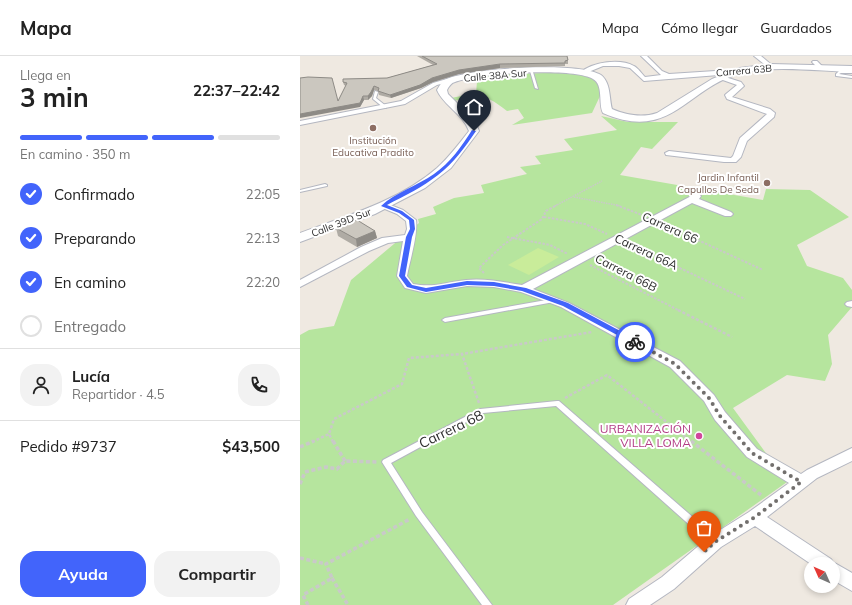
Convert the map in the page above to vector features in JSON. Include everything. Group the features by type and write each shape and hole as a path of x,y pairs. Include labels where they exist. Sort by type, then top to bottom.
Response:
{"main road":[{"name":"Carrera 63B","path":"740,71 771,67 817,65 852,69"},
{"name":"Calle 38A Sur","path":"459,78 483,74 565,70 584,72"},
{"path":"584,72 599,78 602,83 605,104 608,111 621,117 649,118 661,115 722,78 740,71"},
{"name":"Calle 39D Sur","path":"300,238 383,206 436,175 451,161 474,131 471,123 453,105 442,90 447,83 459,78"}],"street":[{"path":"644,56 660,72 668,76"},
{"path":"757,56 771,67"},
{"name":"Calle 38A Sur","path":"584,72 602,64 623,64"},
{"name":"Carrera 63B","path":"623,64 635,70 644,79 740,71"},
{"name":"Calle 38A Sur","path":"300,123 403,103 435,84 459,78"},
{"path":"669,152 733,160 737,157 743,140 771,115 771,112 767,110 729,98 728,95 741,86 739,83 722,78"},
{"path":"524,289 694,198 728,214"},
{"path":"383,206 400,212 411,220 412,229 409,237 402,276 409,286 426,290 467,283 494,284 524,289 565,305 675,364 709,398 720,416 752,453 801,482"},
{"path":"300,284 365,249 386,240 409,237"},
{"path":"635,605 668,583 715,542 755,517 812,474 852,454"},
{"path":"755,517 814,557"},
{"path":"840,574 852,582"}],"lane":[{"path":"531,72 537,88"},
{"path":"852,72 840,72 837,75 852,77"},
{"path":"376,92 374,98 384,107"},
{"path":"300,191 325,185"},
{"path":"445,320 552,301"},
{"path":"557,403 715,542"},
{"name":"Carrera 68","path":"386,462 482,412 557,403"},
{"path":"386,462 419,514 487,605"}],"path":[{"path":"494,284 479,268 512,238 542,220 546,212 602,181"},
{"name":"Carrera 66","path":"574,197 620,206 763,270"},
{"name":"Carrera 66A","path":"544,217 585,224 745,299"},
{"name":"Carrera 66B","path":"507,237 550,245 732,337"},
{"path":"300,447 329,434 334,419 402,384 409,358 462,354 610,329"},
{"path":"462,354 482,412"},
{"path":"557,403 607,375 773,504"},
{"path":"329,434 345,461"},
{"path":"300,484 305,472 326,467 337,469 345,461 386,462"},
{"path":"300,558 326,564 419,514"},
{"path":"326,564 332,578 348,605"},
{"path":"308,605 303,595 332,578"}],"green space":[{"path":"572,72 590,76 600,84 600,96 592,113 512,125 524,118 518,109 507,111 488,98 483,97 454,101 451,98 476,93 477,82 486,78 484,75"},
{"path":"601,116 628,122 678,122 652,149 641,147 620,175 763,200 766,189 810,190 849,217 797,245 807,266 843,278 852,290 852,307 828,335 832,364 825,381 787,375 733,408 787,482 613,605 300,605 300,335 309,330 334,326 351,280 419,223 418,219 436,214 433,207 454,198 484,193 481,185 527,174 520,167 541,164 535,156 573,150 564,139 617,130"},
{"path":"538,248 559,257 529,275 508,265"}],"building":[{"path":"422,56 567,56 568,60 565,61 565,63 500,64 459,70 432,78 420,85 390,95 378,91 379,88 374,86 368,96 363,96 360,103 300,114 300,78 332,78 338,101 347,83 343,82 343,79 387,78 437,64"},
{"path":"357,220 375,231 356,239 336,228"}],"way so far":[{"path":"635,342 675,364 709,398 720,416 752,453 801,482 755,517 715,542 704,552"}],"place":[{"name":"Institución Educativa Pradito","path":"373,128"},
{"name":"Jardin Infantil Capullos De Seda","path":"767,183"},
{"name":"URBANIZACIÓN VILLA LOMA","path":"699,436"}],"route":[{"path":"474,131 451,161 436,175 383,206 400,212 411,220 412,229 409,237 402,276 409,286 426,290 467,283 494,284 524,289 565,305 635,342"}]}
